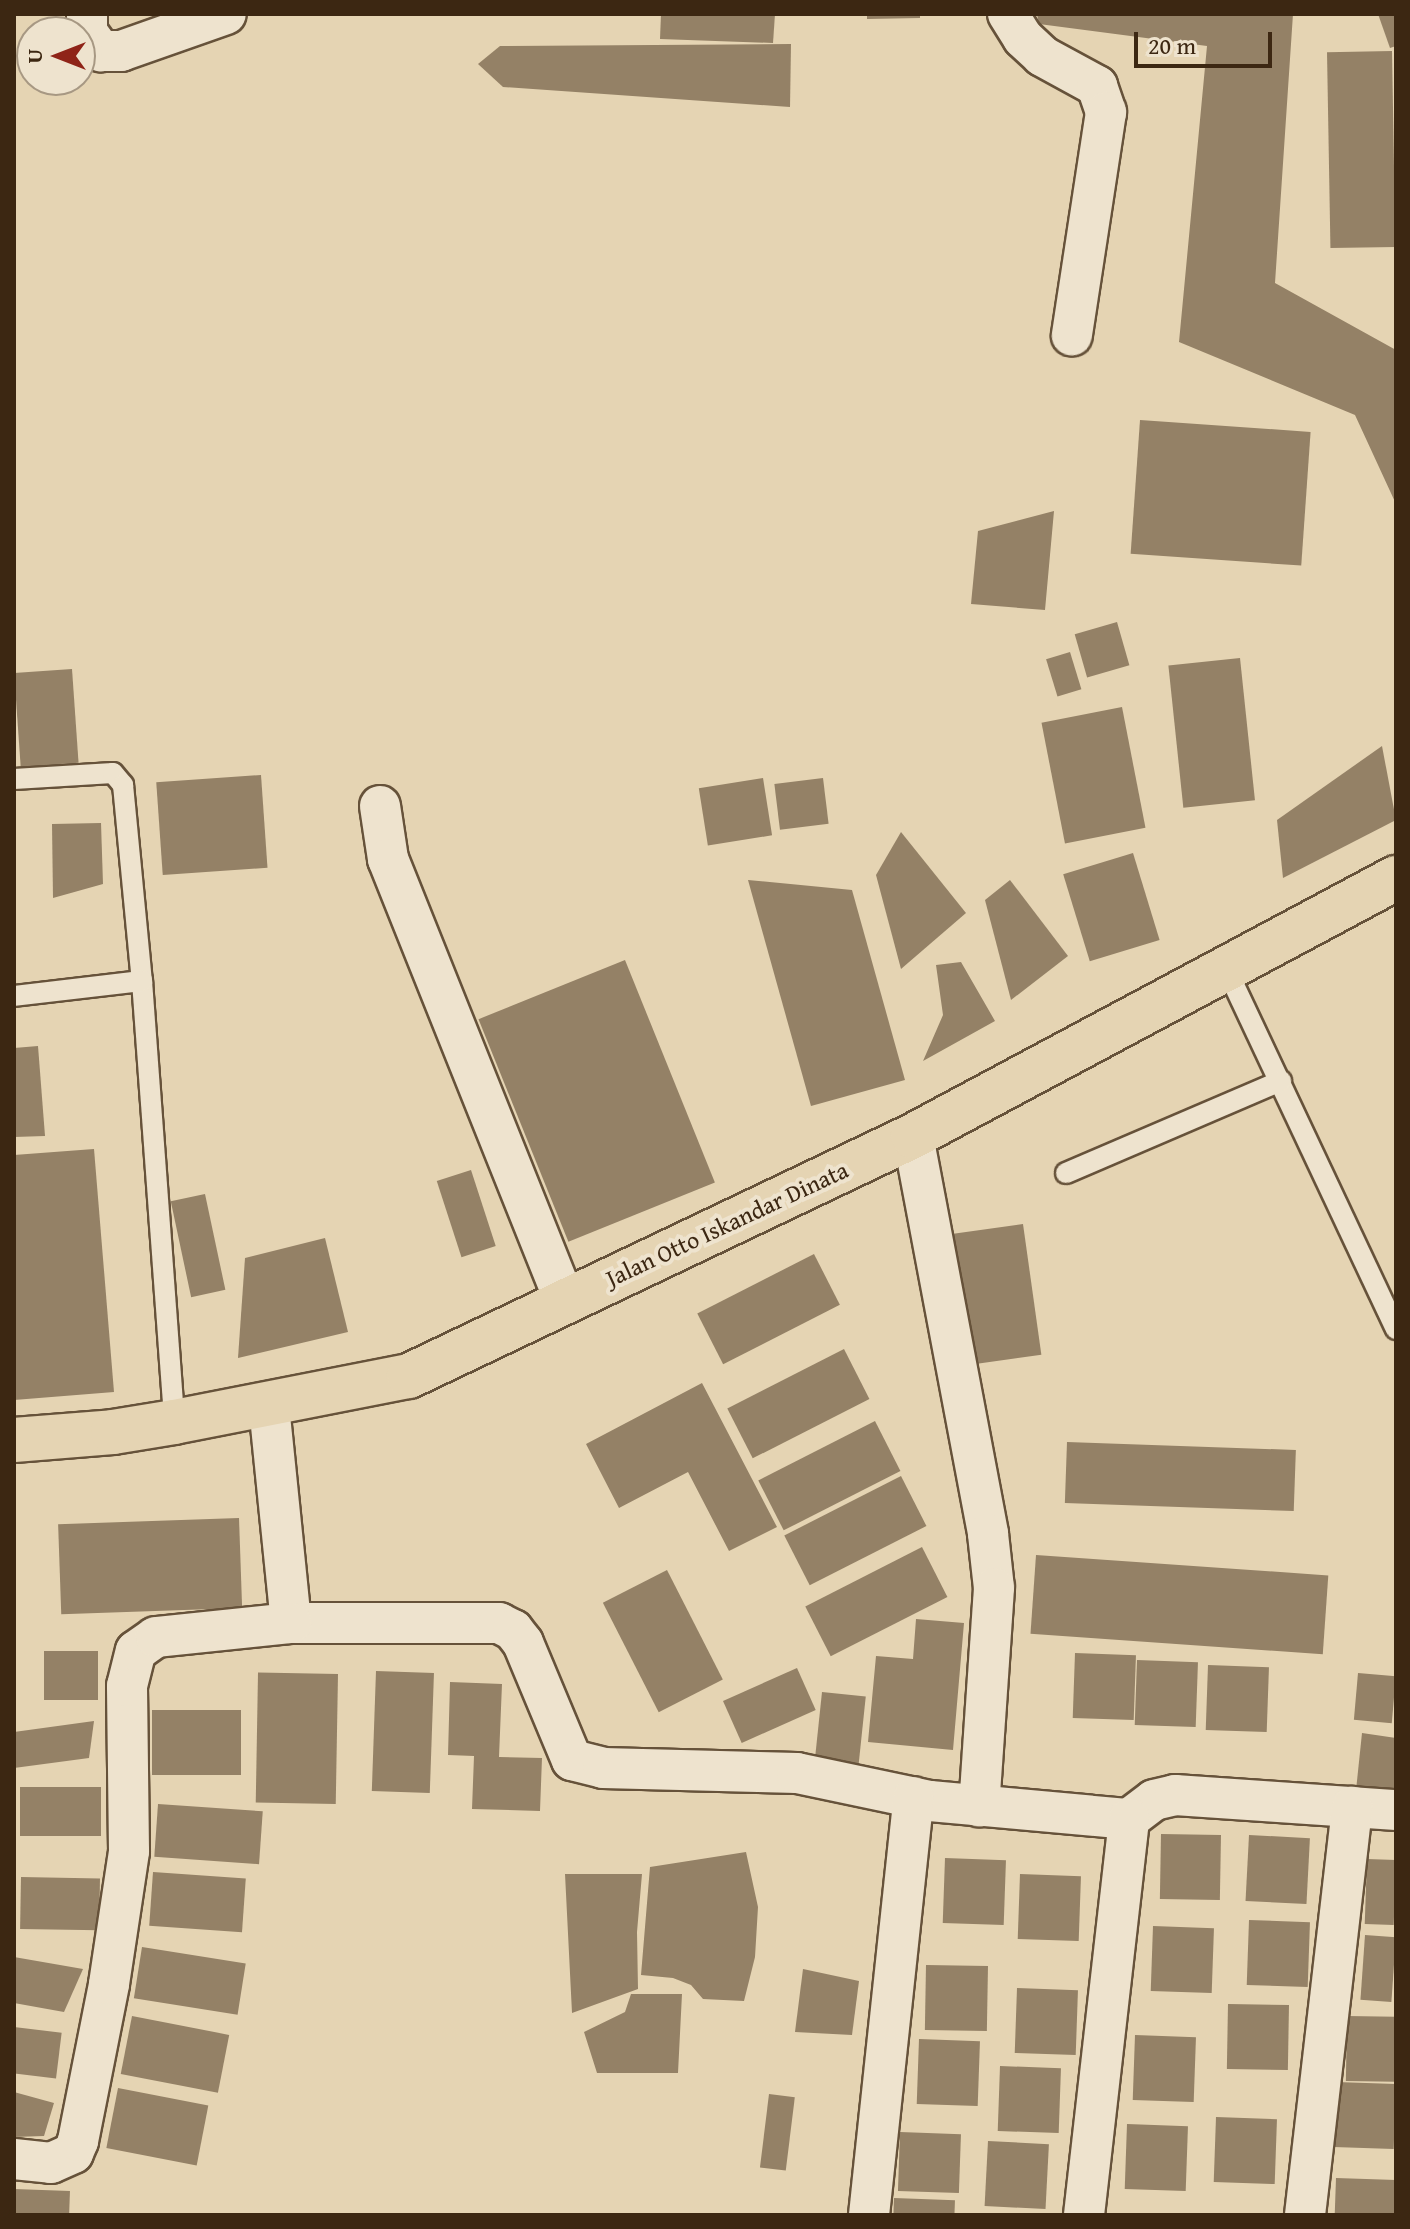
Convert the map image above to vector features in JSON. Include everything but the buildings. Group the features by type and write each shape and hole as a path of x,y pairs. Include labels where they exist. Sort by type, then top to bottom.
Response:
{"main road":[{"name":"Jalan Otto Iskandar Dinata","path":"14,1440 113,1432 269,1406 409,1376 913,1136 1396,878"}],"street":[{"path":"87,14 87,32 101,51 121,51 226,14"},
{"path":"1008,14 1023,38 1042,56 1097,86 1106,112 1072,335"},
{"path":"380,806 388,859 565,1301"},
{"path":"913,1136 988,1534 994,1588 979,1806"},
{"path":"269,1406 291,1623"},
{"path":"14,2159 51,2163 73,2153 78,2141 109,1984 129,1851 127,1686 136,1651 156,1637 291,1623 499,1623 513,1630 523,1643 572,1760 603,1768 797,1773 914,1797 1129,1819 1154,1800 1175,1795 1396,1810"},
{"path":"869,2215 914,1797"},
{"path":"1305,2215 1352,1807"},
{"path":"1084,2215 1129,1819"}],"lane":[{"path":"14,779 113,773 121,779 142,981 174,1422"},
{"path":"1226,968 1396,1329"},
{"path":"14,996 142,981"},
{"path":"1066,1173 1281,1081"}]}
